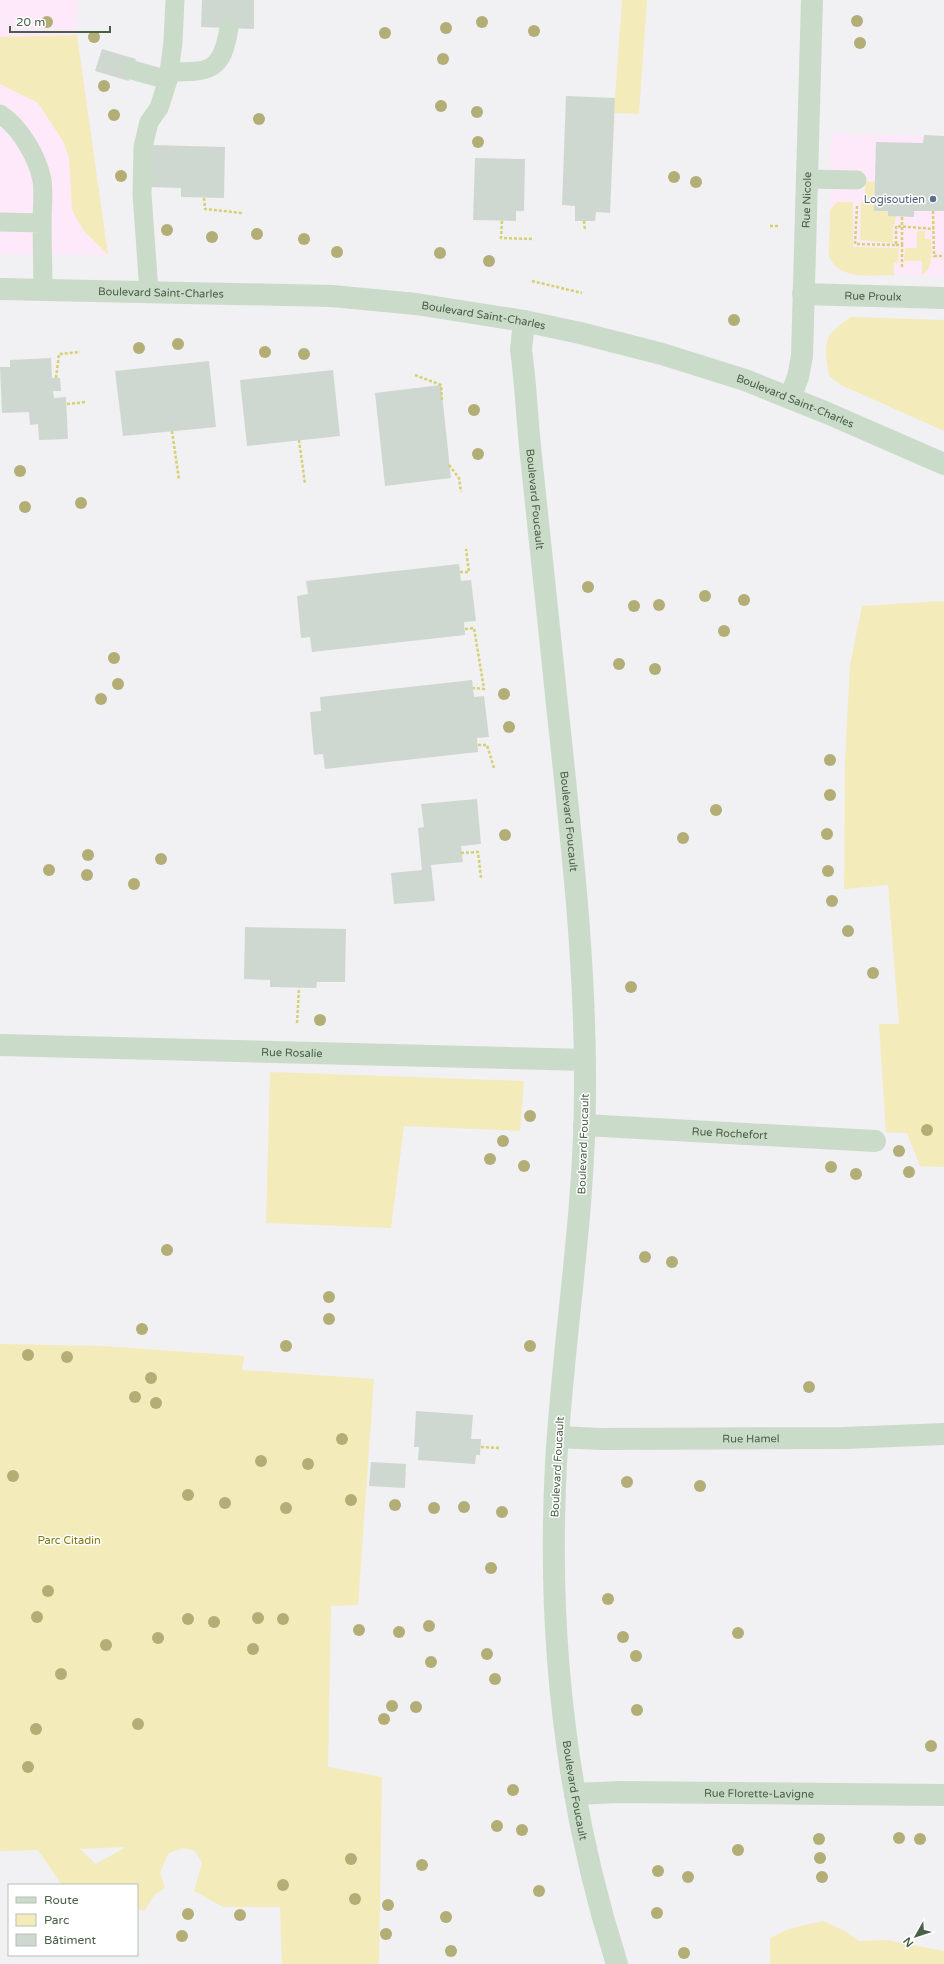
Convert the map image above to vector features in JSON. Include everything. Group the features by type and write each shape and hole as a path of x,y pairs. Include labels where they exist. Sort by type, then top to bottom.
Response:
{"street":[{"name":"Rue Nicole","path":"790,398 798,377 802,356 812,0"},
{"name":"Boulevard Saint-Charles","path":"0,289 332,296 416,304 524,321 580,332 662,354 745,380 944,464"},
{"name":"Rue Proulx","path":"803,294 944,298"},
{"name":"Boulevard Foucault","path":"524,321 520,350 576,891 585,1060 583,1177 558,1437 554,1547 556,1640 563,1721 575,1794 595,1889 616,1964"},
{"name":"Rue Rosalie","path":"0,1045 585,1060"},
{"name":"Rue Rochefort","path":"584,1125 875,1141"},
{"name":"Rue Hamel","path":"558,1437 600,1440 844,1438 944,1434"},
{"name":"Rue Florette-Lavigne","path":"575,1794 620,1792 944,1795"}],"lane":[{"path":"149,292 142,194 144,147 148,122 158,108 168,76 175,0"},
{"path":"132,70 168,76 198,72 210,68 220,60 225,49 229,28"},
{"path":"0,114 11,121 22,135 42,180 43,289"},
{"path":"807,179 857,180"},
{"path":"0,222 42,223"}],"path":[{"path":"857,180 855,244 902,245"},
{"path":"204,198 205,209 242,213"},
{"path":"933,211 934,256 944,256"},
{"path":"902,217 902,263"},
{"path":"502,221 501,238 533,239"},
{"path":"584,221 585,231"},
{"path":"896,245 896,226 934,229"},
{"path":"532,281 582,293"},
{"path":"56,378 59,354 80,352"},
{"path":"415,375 441,385 442,401"},
{"path":"67,404 86,402"},
{"path":"172,431 179,480"},
{"path":"299,440 305,484"},
{"path":"449,465 458,478 461,492"},
{"path":"460,572 469,572 466,549"},
{"path":"465,628 474,628 484,689 473,688"},
{"path":"478,745 487,745 494,768"},
{"path":"461,854 478,852 481,878"},
{"path":"295,1052 299,988"},
{"path":"481,1447 501,1448"}],"shaded area":[{"path":"0,0 78,0 77,35 108,255 0,254"},
{"path":"831,134 944,136 944,276 849,275 840,271 833,264 829,257"}],"green space":[{"path":"622,0 647,0 639,114 614,113"},
{"path":"77,35 108,255 84,231 72,210 69,157 63,141 38,103 0,84 0,37"},
{"path":"875,181 874,211 888,211 888,216 896,216 895,224 893,225 893,243 860,240 861,202 865,202 865,182"},
{"path":"837,202 853,202 853,247 899,248 898,263 894,263 894,275 857,275 841,270 834,265 829,257 830,210"},
{"path":"917,231 925,231 925,239 931,239 930,264 926,272 922,275 922,261 904,261 905,248 917,248"},
{"path":"851,317 944,320 944,431 841,385 829,376 826,356 827,342 835,330"},
{"path":"944,601 944,1167 920,1166 907,1133 886,1132 879,1024 899,1024 888,885 844,889 845,760 850,665 862,606"},
{"path":"270,1072 524,1081 520,1131 404,1126 391,1228 266,1223"},
{"name":"Parc Citadin","path":"0,1344 103,1346 244,1356 242,1370 374,1379 358,1605 331,1606 328,1767 382,1777 379,1964 282,1964 280,1907 223,1907 194,1891 202,1863 195,1851 184,1848 169,1853 160,1872 165,1888 155,1894 145,1910 138,1910 138,1884 61,1884 38,1850 0,1851","holes":["126,1847 96,1864 80,1849"]},
{"path":"823,1921 845,1931 859,1941 886,1940 944,1951 944,1964 770,1964 770,1938 789,1929"}],"building":[{"path":"202,0 254,0 254,29 201,27"},
{"path":"102,49 136,59 129,81 95,71"},
{"path":"566,96 615,98 610,213 596,212 595,221 575,221 575,206 562,205"},
{"path":"924,135 944,136 944,211 914,211 914,217 888,216 888,211 874,211 876,142 923,143"},
{"path":"152,145 225,147 224,198 181,197 181,188 151,187"},
{"path":"475,158 525,159 524,211 516,211 516,221 473,220"},
{"path":"51,358 52,378 60,378 61,391 53,391 54,398 66,397 68,439 39,440 38,424 30,425 29,412 2,413 0,367 10,367 10,360"},
{"path":"209,361 216,427 123,436 115,371"},
{"path":"333,370 340,436 247,446 240,380"},
{"path":"441,385 451,478 385,486 375,393"},
{"path":"459,564 461,581 471,580 476,621 464,622 465,635 312,652 310,637 301,638 297,596 308,594 306,581"},
{"path":"472,680 474,697 484,696 489,737 477,738 478,752 325,769 323,754 314,755 310,712 321,711 320,697"},
{"path":"477,799 481,844 461,846 463,862 431,865 435,901 394,904 391,873 422,870 418,828 424,827 421,804"},
{"path":"245,927 346,929 345,982 317,982 316,988 270,987 270,980 244,979"},
{"path":"416,1411 473,1415 471,1439 481,1439 480,1455 476,1455 475,1464 418,1460 419,1447 414,1447"},
{"path":"371,1462 406,1464 405,1488 369,1486"}],"place":[{"name":"Logisoutien","path":"933,199"}]}
